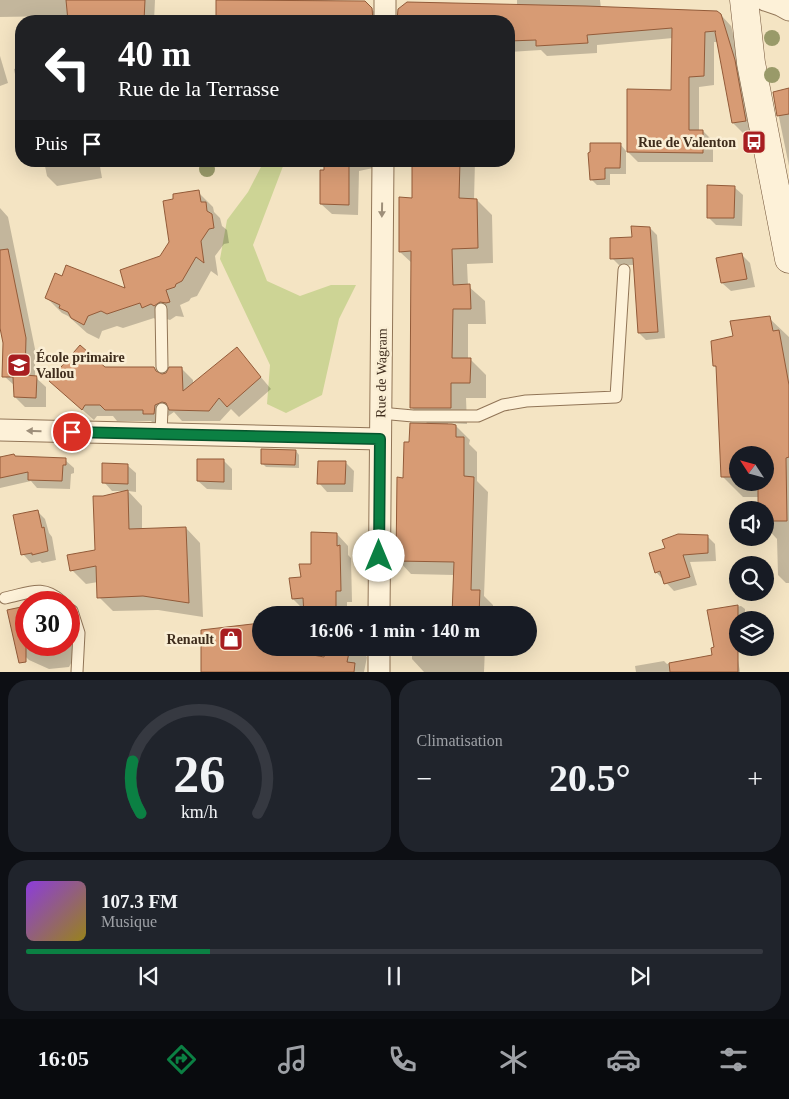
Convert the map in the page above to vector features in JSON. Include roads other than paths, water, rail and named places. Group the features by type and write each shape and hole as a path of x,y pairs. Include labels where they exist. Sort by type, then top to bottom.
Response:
{"main road":[{"path":"744,0 751,62 789,259"}],"street":[{"path":"385,0 385,15"},
{"name":"Rue de Wagram","path":"379,606 383,167"},
{"path":"0,430 380,439"},
{"path":"379,656 379,672"}],"lane":[{"path":"380,413 413,416 478,416 503,405 526,401 616,397 624,270"},
{"path":"161,309 162,367"},
{"path":"161,434 162,410"},
{"path":"6,598 15,596"},
{"path":"77,672 78,656"}],"place":[{"name":"Rue de Valenton","path":"754,142"},
{"name":"École primaire Vallou","path":"19,365"},
{"name":"Renault","path":"231,639"}]}
